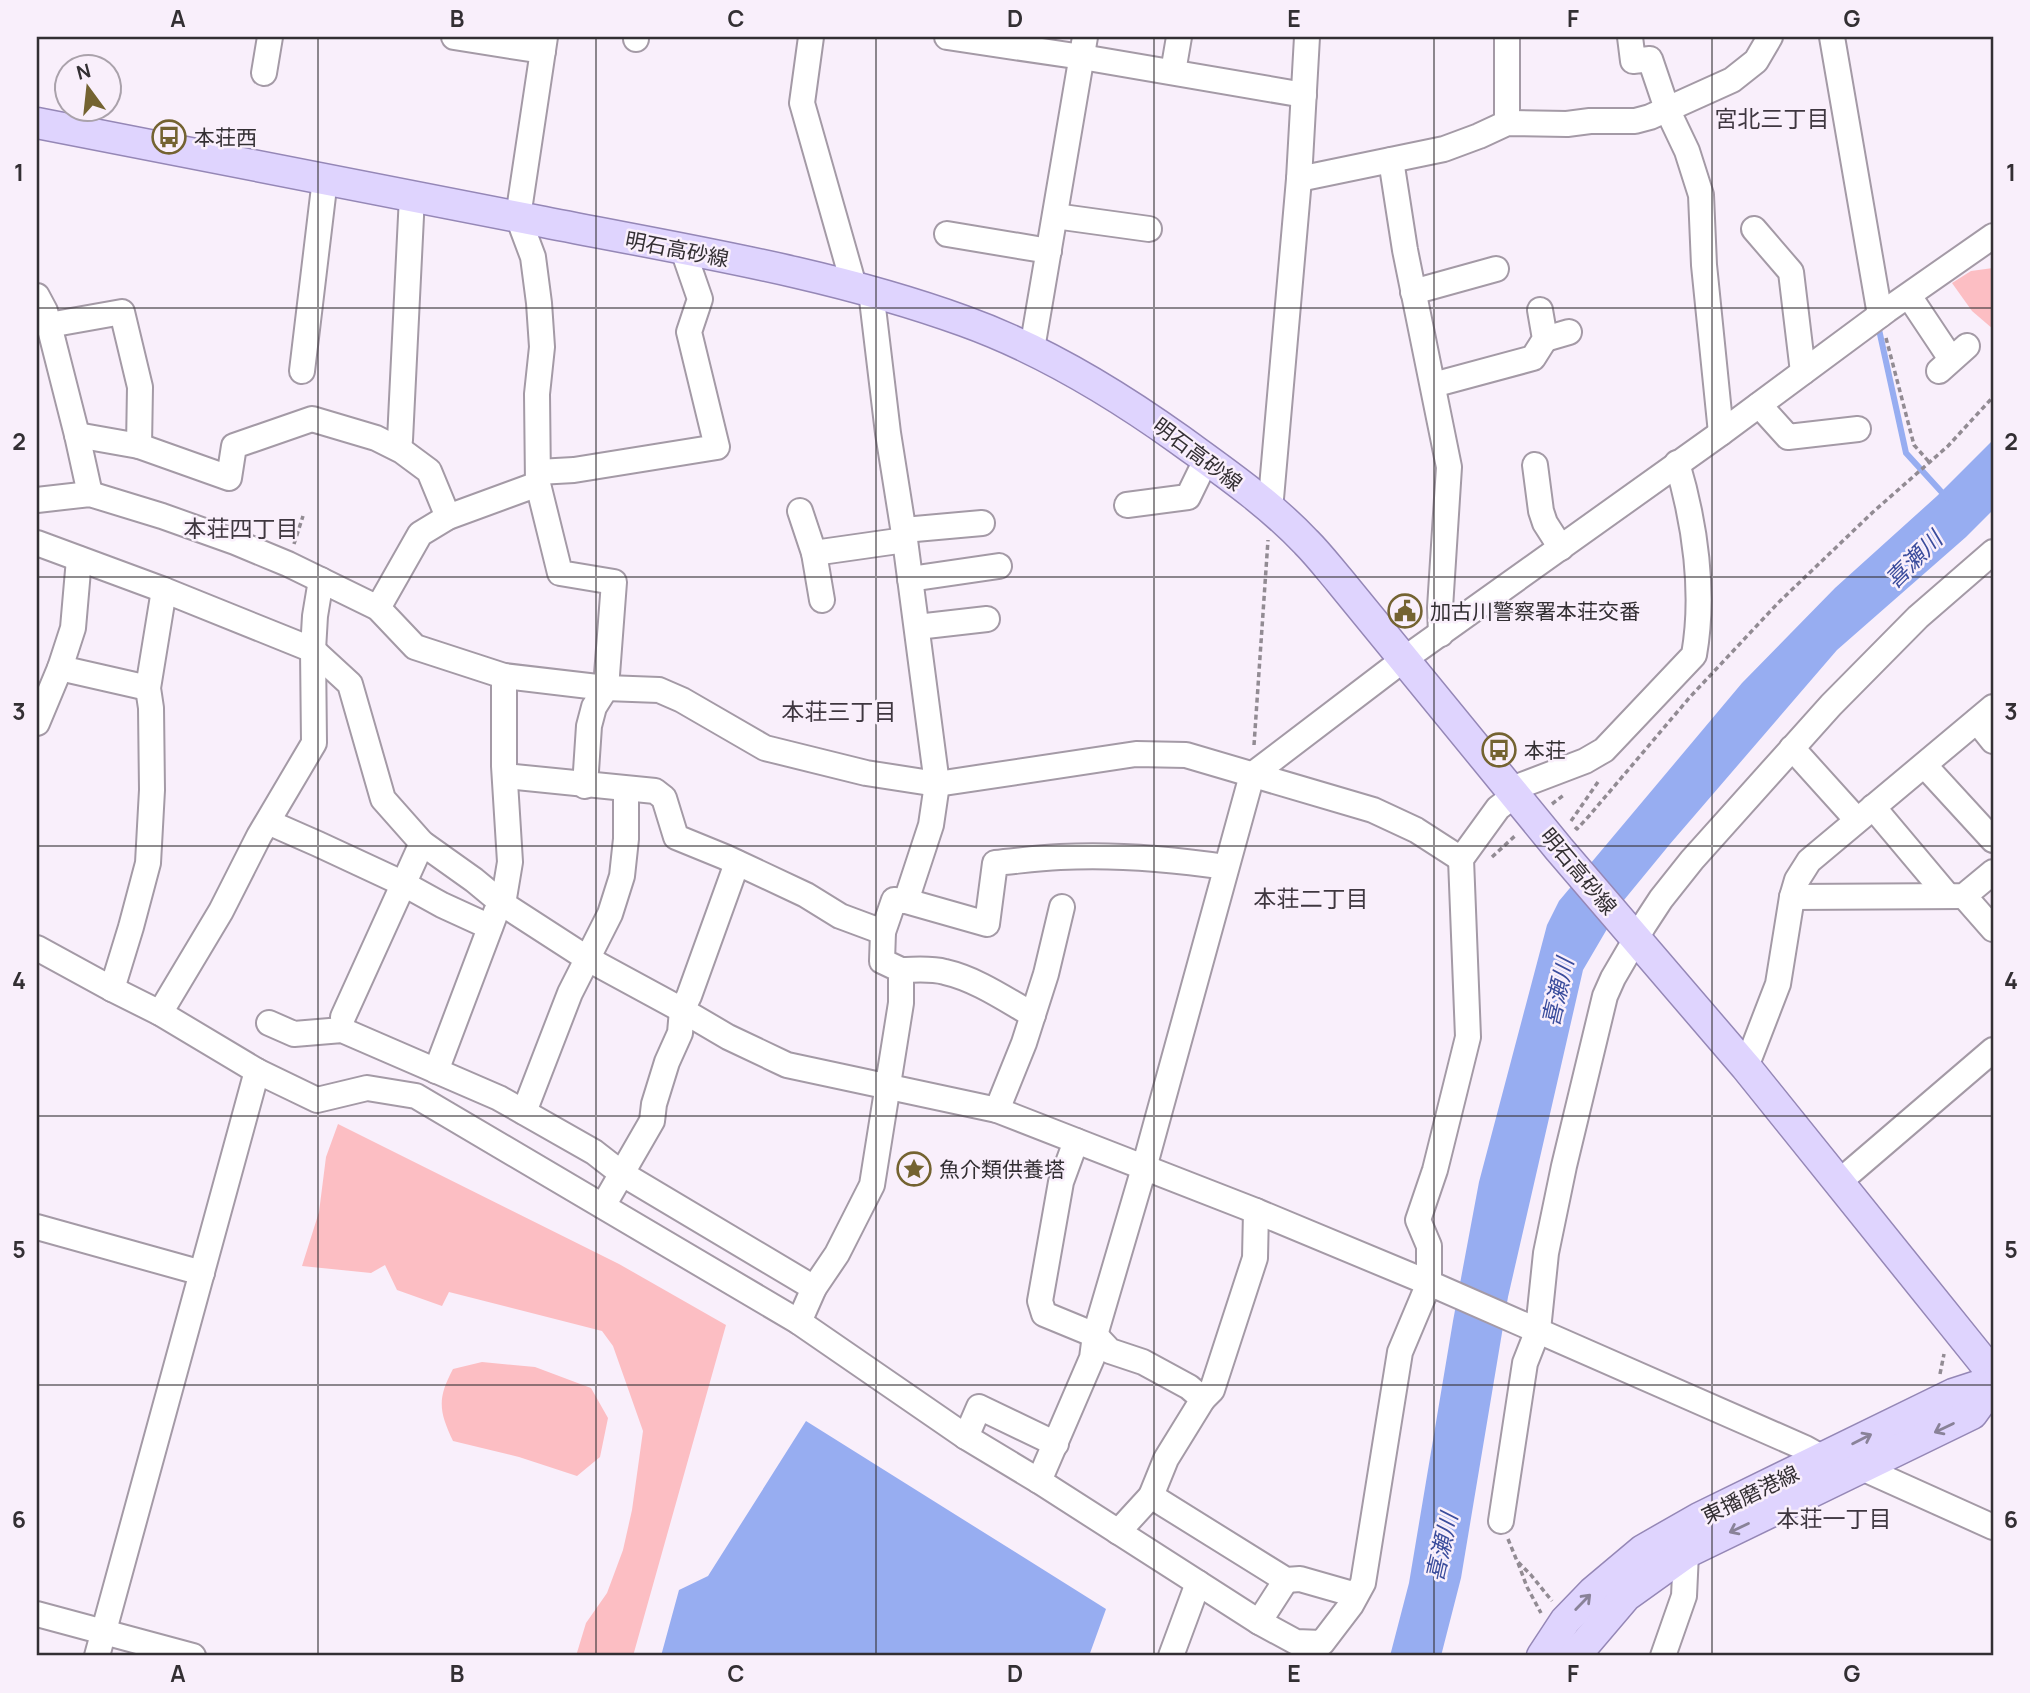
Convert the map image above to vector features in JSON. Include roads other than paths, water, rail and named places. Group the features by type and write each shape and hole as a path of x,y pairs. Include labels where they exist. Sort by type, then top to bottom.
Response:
{"main road":[{"name":"明石高砂線","path":"37,122 683,250 862,289 966,321 1032,349 1078,373 1207,458 1305,541 1559,849 1746,1067 1993,1374"},
{"name":"東播磨港線","path":"1542,1656 1565,1621 1593,1592 1643,1550 1699,1518 1953,1394 1993,1383"},
{"name":"東播磨港線","path":"1575,1656 1626,1596 1685,1553 1972,1415 1993,1383"}],"street":[{"path":"264,73 270,37"},
{"path":"454,37 544,44 518,217 533,257 539,303 542,346 537,394 538,478 561,573 614,582 607,688 594,707 589,726 585,786"},
{"path":"811,37 802,103 862,289 905,535 937,783 930,825 906,901"},
{"path":"947,37 1083,47 1173,72 1304,95"},
{"path":"1173,72 1179,37"},
{"path":"1270,509 1299,178 1307,37"},
{"path":"1507,37 1507,122"},
{"path":"1630,37 1633,61 1650,59 1702,195 1704,265 1721,433"},
{"path":"1299,178 1444,149 1507,122 1567,124 1635,121 1650,117 1732,80 1756,61 1770,37"},
{"path":"1832,37 1879,316"},
{"path":"1032,349 1083,47"},
{"path":"1391,160 1413,292 1448,467 1441,634"},
{"path":"302,371 326,179"},
{"path":"400,440 412,401 412,196"},
{"path":"1055,216 1149,229"},
{"path":"1754,229 1791,272 1803,372"},
{"path":"947,234 1049,251"},
{"path":"1039,1481 1092,1358 1095,1335 1252,775 1403,660 1993,236"},
{"path":"378,608 420,534 448,517 538,478 717,447 689,332 700,299 683,250"},
{"path":"1413,292 1496,269"},
{"path":"37,296 49,325 90,494"},
{"path":"1909,296 1953,359"},
{"path":"1540,310 1545,339"},
{"path":"49,325 122,312 140,387 139,446"},
{"path":"1433,385 1533,358 1545,339 1569,332"},
{"path":"1759,405 1788,437 1858,429"},
{"path":"77,435 139,446 229,478 234,446 312,419 376,438 402,451 429,471 448,517"},
{"path":"1127,506 1188,497 1207,458"},
{"path":"37,948 160,1013 257,1071 317,1100 367,1088 416,1096 799,1322 966,1437 1259,1622 1296,1642 1322,1643 1351,1605 1363,1583 1400,1352 1429,1283 1429,1246 1418,1220 1435,1170 1468,1037 1461,859 1498,808 1522,785 1585,761 1604,750 1694,655 1697,640 1697,567 1677,463"},
{"path":"1535,465 1541,511 1545,523 1561,548"},
{"path":"37,500 90,494 174,520 288,564 378,608 415,647 504,676 607,688 659,690 682,700 765,748 866,773 937,783 1136,754 1186,755 1373,810 1416,830 1461,859"},
{"path":"800,511 814,553 822,600"},
{"path":"814,553 982,523"},
{"path":"37,543 313,650 350,684 383,799 422,844 474,880 501,903 588,959 728,1037 787,1065 998,1110 1256,1210 1538,1330 1823,1458 1862,1468 1993,1527"},
{"path":"1501,1521 1525,1363 1538,1330 1546,1253 1564,1167 1605,996 1634,935 1692,860 1831,705 1917,617 1993,552"},
{"path":"37,723 61,668 73,628 79,559"},
{"path":"910,579 999,566"},
{"path":"160,1013 221,911 314,743 314,616 321,580"},
{"path":"112,989 148,863 152,790 151,708 148,688 164,590"},
{"path":"917,627 987,619"},
{"path":"61,668 148,688"},
{"path":"436,1071 501,903 510,862 504,676"},
{"path":"1746,1067 1778,984 1792,897 1797,880 1809,861 1985,714 1993,741"},
{"path":"1793,748 1993,929"},
{"path":"1925,766 1993,840"},
{"path":"506,776 655,792 664,798 676,837 806,895 840,916 883,932"},
{"path":"524,1112 570,993 610,914 622,876 626,839 626,789"},
{"path":"268,822 491,927"},
{"path":"342,1017 422,844"},
{"path":"1033,1014 947,972 901,970 882,961 883,932 894,900 987,924 995,863 1094,856 1188,861 1227,867"},
{"path":"603,1206 652,1121 654,1104 680,1033 682,1010 737,863"},
{"path":"1792,897 1955,895 1993,872"},
{"path":"998,1110 1024,1043 1046,974 1062,907"},
{"path":"799,1322 814,1288 837,1254 872,1185 901,1003 901,970"},
{"path":"269,1023 294,1034 342,1030 499,1098 594,1152 621,1173 814,1288"},
{"path":"1839,1182 1993,1050"},
{"path":"97,1656 257,1071"},
{"path":"1076,1141 1061,1182 1040,1301 1044,1314 1095,1335 1110,1351 1143,1362 1189,1387 1203,1398"},
{"path":"1118,1532 1151,1496 1166,1459 1203,1398 1212,1390 1255,1258 1256,1210"},
{"path":"37,1227 202,1273"},
{"path":"966,1437 979,1408 1056,1444"},
{"path":"1151,1496 1286,1580 1300,1579 1356,1595"},
{"path":"1663,1656 1684,1596 1685,1553"},
{"path":"1259,1622 1286,1580"},
{"path":"1171,1656 1198,1583"},
{"path":"37,1614 193,1656"}],"water":[{"name":"喜瀬川","path":"1993,440 1993,510 1837,650 1624,900 1583,970 1508,1297 1461,1578 1441,1656 1390,1656 1409,1583 1479,1182 1547,925 1559,901 1742,683 1835,588 1937,496"},
{"path":"806,1421 1106,1609 1089,1656 661,1656 679,1590 708,1576"}],"waterway":[{"path":"1878,325 1906,453 1947,498"}],"place":[{"name":"本荘西","path":"169,137"},
{"name":"加古川警察署本荘交番","path":"1405,611"},
{"name":"本荘","path":"1499,750"},
{"name":"魚介類供養塔","path":"914,1169"}],"district":[{"name":"宮北三丁目","path":"1772,118"},
{"name":"本荘四丁目","path":"241,528"},
{"name":"本荘三丁目","path":"839,711"},
{"name":"本荘二丁目","path":"1311,898"},
{"name":"本荘一丁目","path":"1834,1518"}]}
